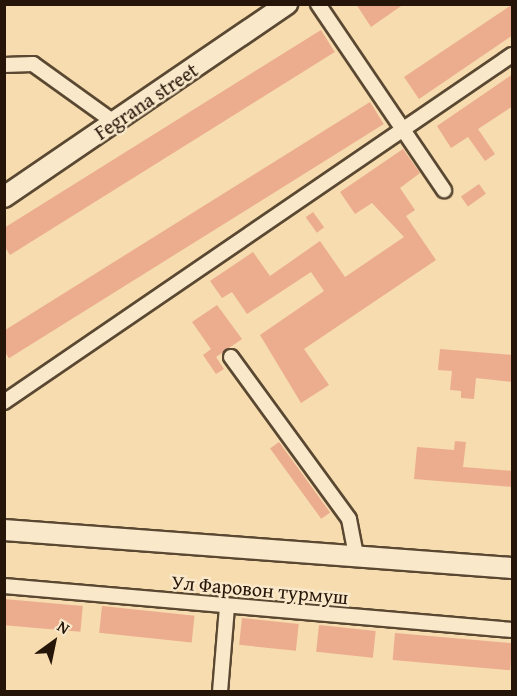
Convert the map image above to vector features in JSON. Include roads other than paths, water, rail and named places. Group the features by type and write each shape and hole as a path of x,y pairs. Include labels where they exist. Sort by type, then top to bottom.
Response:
{"main road":[{"name":"Fegrana street","path":"4,197 287,4"},
{"path":"4,530 513,568"}],"street":[{"path":"318,4 444,190"},
{"path":"4,402 513,54"},
{"path":"4,65 33,64 115,123"},
{"path":"231,357 350,519 356,556"},
{"name":"Ул Фаровон турмуш","path":"4,586 513,630"},
{"path":"220,692 227,606"}]}
